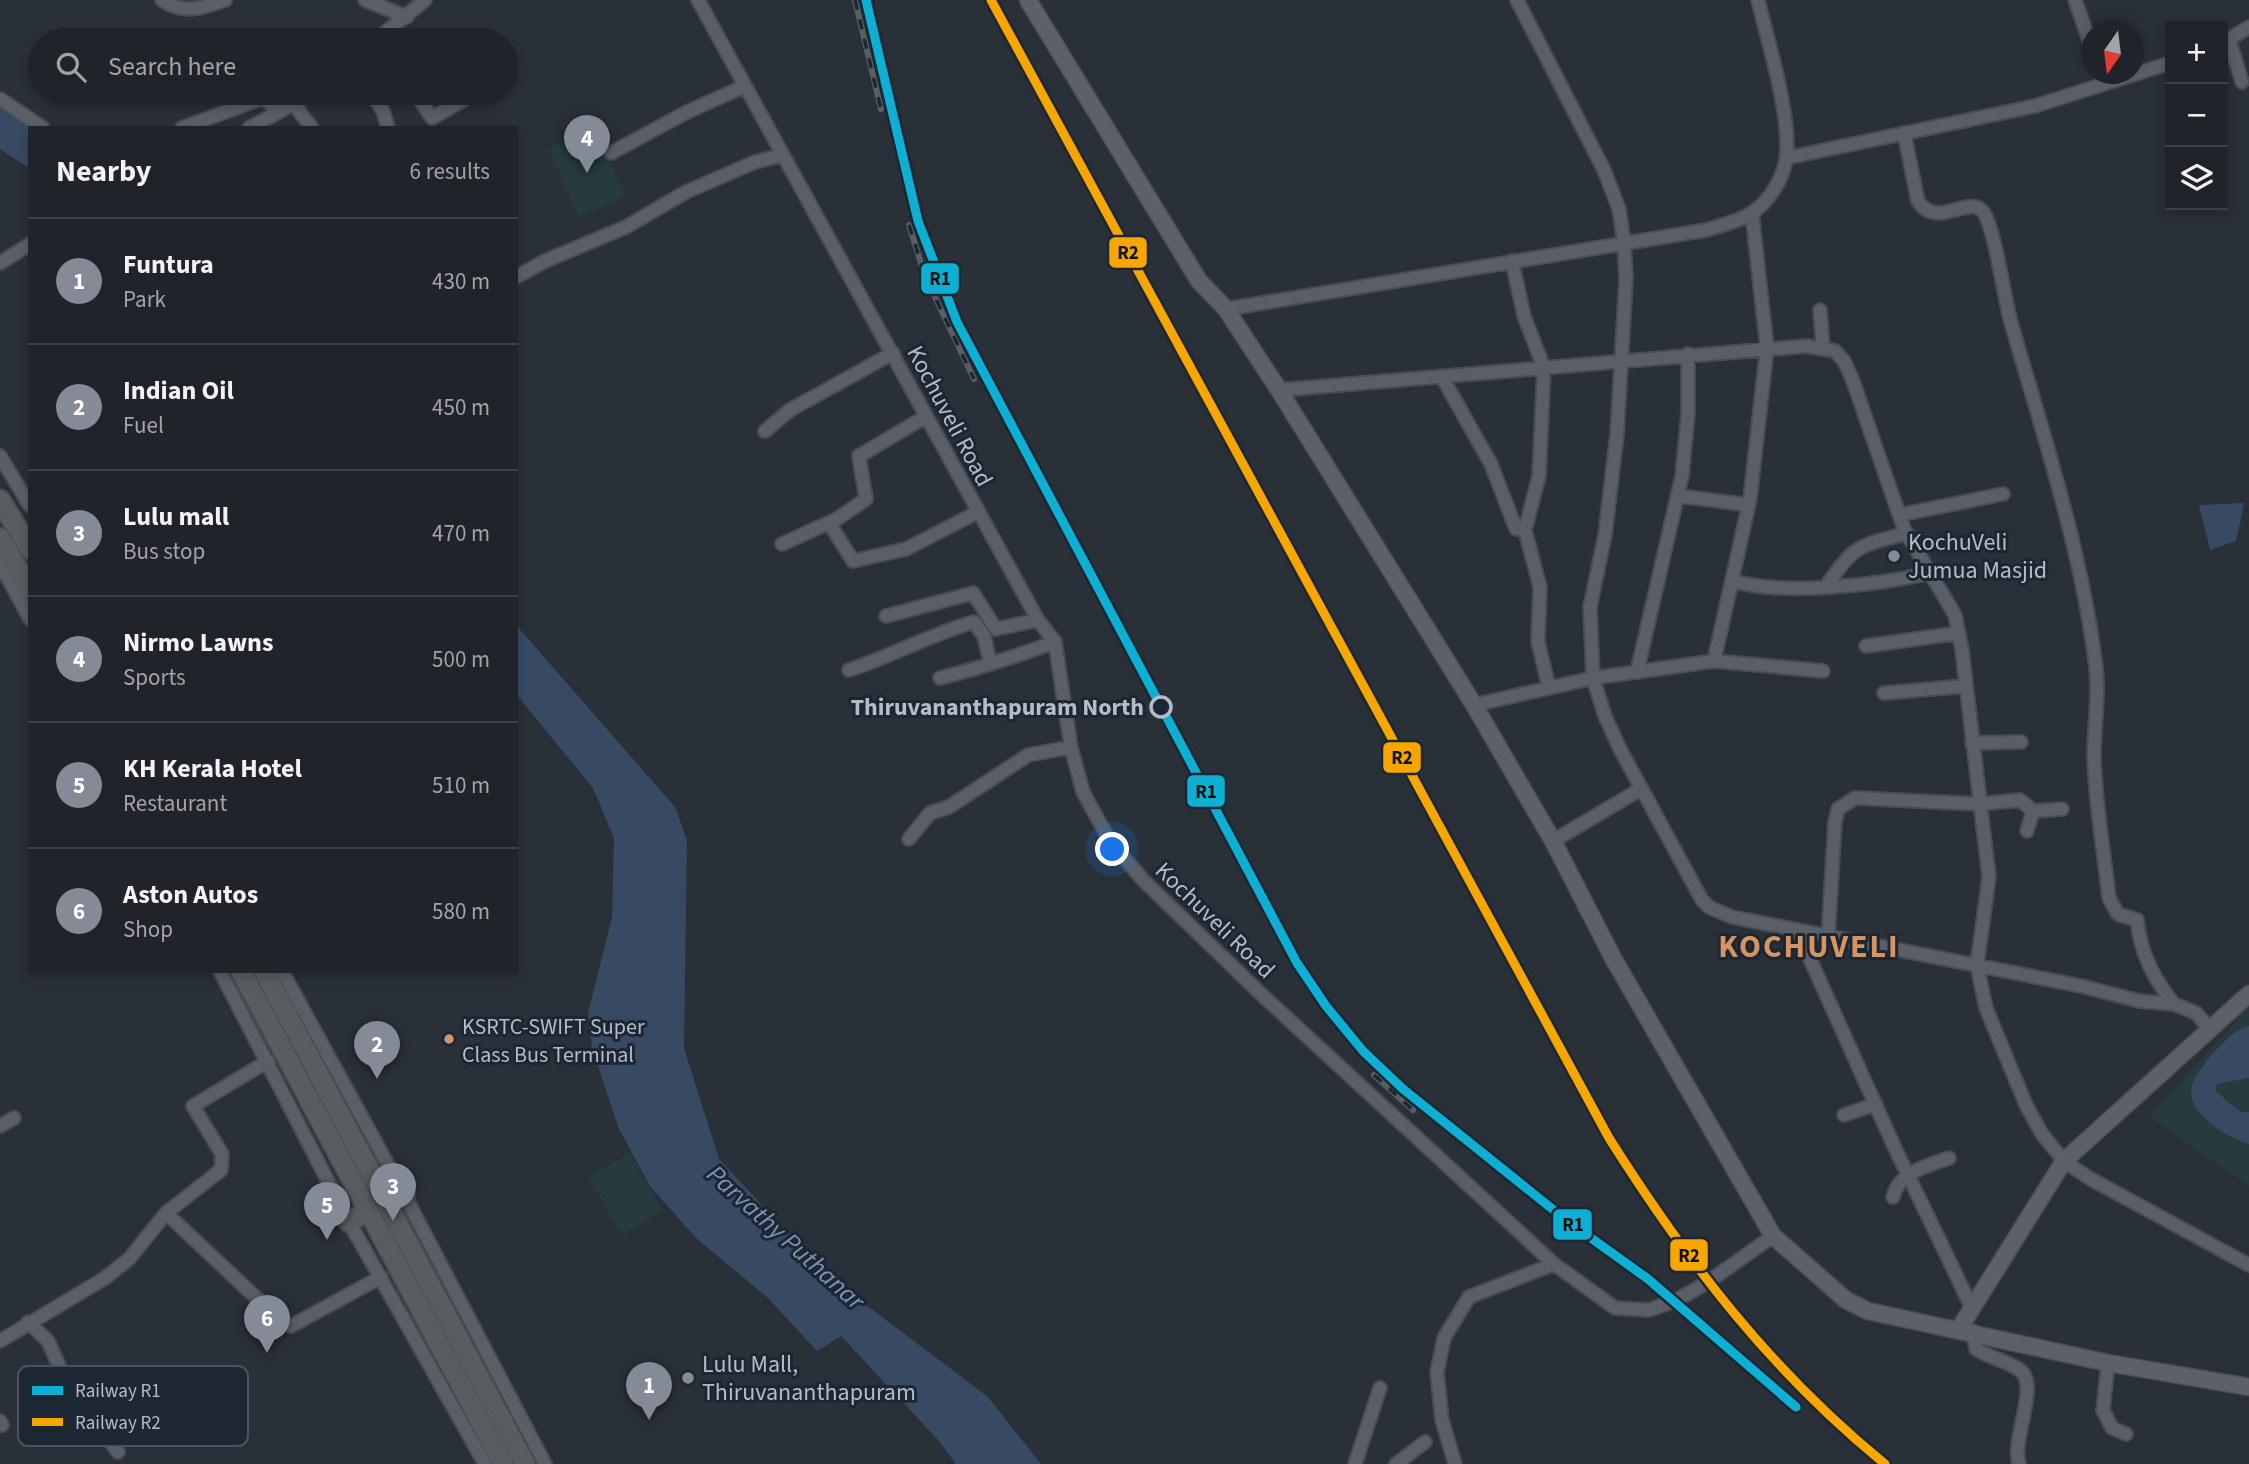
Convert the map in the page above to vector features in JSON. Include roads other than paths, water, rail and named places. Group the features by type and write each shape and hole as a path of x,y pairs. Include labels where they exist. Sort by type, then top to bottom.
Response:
{"highway":[{"path":"0,499 28,545"},
{"path":"0,538 28,586"},
{"path":"242,973 503,1464"},
{"path":"265,973 397,1201 525,1464"},
{"path":"349,1222 367,1211"}],"main road":[{"path":"1028,0 1199,281 1226,309 1279,390 1474,705 1553,841 1613,958 1773,1236 1846,1300 1868,1311 1966,1330 2108,1363 2249,1387"},
{"path":"1966,1330 1971,1306 2064,1161 2249,994"}],"street":[{"path":"162,0 172,7 197,10 225,0"},
{"path":"365,0 407,17"},
{"path":"394,28 425,0"},
{"name":"Kochuveli Road","path":"698,0 893,353 925,417 1038,620 1055,642 1071,747 1083,792 1110,841 1143,880 1261,995 1554,1264 1615,1308 1649,1310 1675,1301 1708,1282 1773,1236"},
{"path":"1517,0 1604,170 1619,209 1624,242 1626,279 1617,434 1605,535 1590,607 1593,678 1605,716 1696,890 1709,907 1732,917 1977,965 2140,1002 2174,1004 2196,1013 2210,1029"},
{"path":"1226,309 1706,230 1752,213 1771,194 1786,158 1783,113 1758,0"},
{"path":"2075,0 2082,21"},
{"path":"2228,40 2249,27"},
{"path":"2228,46 2242,82"},
{"path":"2144,69 2165,64"},
{"path":"1786,158 2035,106 2090,84"},
{"path":"611,153 687,112 745,86"},
{"path":"0,99 40,126"},
{"path":"187,126 244,105"},
{"path":"272,105 275,113"},
{"path":"379,105 387,126"},
{"path":"423,105 432,118 454,105"},
{"path":"252,126 275,113 295,106 310,126"},
{"path":"1904,133 1918,201 1923,209 1929,213 1940,214 1969,207 1978,208 1983,212 1989,228 2009,315 2058,484 2083,586 2096,663 2094,756 2111,907 2118,914 2137,920 2139,945 2158,984 2174,1004"},
{"path":"518,277 545,261 626,227 705,184 755,162 783,155"},
{"path":"1714,661 1749,505 1767,348 1752,213"},
{"path":"0,263 28,245"},
{"path":"1512,261 1524,316 1544,368 1539,476 1525,530 1540,587 1538,642 1549,688"},
{"path":"1820,310 1823,348"},
{"path":"1279,390 1767,348 1823,348 1835,351 1844,361 1906,533 1955,615 1989,877 1977,965 1986,1009 2026,1105 2042,1134 2064,1161 2089,1178 2249,1265"},
{"path":"765,431 790,410 893,353"},
{"path":"1637,672 1679,496 1688,413 1688,354"},
{"path":"1442,377 1491,464 1516,530 1525,530"},
{"path":"782,544 828,523 866,499 859,456 925,417"},
{"path":"0,456 28,503"},
{"path":"1899,515 2003,494"},
{"path":"1679,496 1749,505"},
{"path":"828,523 853,561 906,549 978,512"},
{"path":"1827,585 1849,554 1867,544 1906,533"},
{"path":"0,564 28,615"},
{"path":"1733,581 1771,588 1901,579 1930,573"},
{"path":"886,616 973,593 996,629 1038,620"},
{"path":"849,670 926,642 943,631 974,622 984,636 990,662"},
{"path":"1866,646 1959,633"},
{"path":"940,678 990,662 1023,656 1055,642"},
{"path":"1474,705 1593,678 1714,661 1823,671"},
{"path":"1884,693 1966,686"},
{"path":"1972,743 2021,742"},
{"path":"909,839 930,813 950,807 1028,755 1071,747"},
{"path":"1553,841 1641,789"},
{"path":"1828,937 1835,822 1839,809 1847,801 1866,797 1979,804 2020,800 2033,811 2062,810"},
{"path":"2027,831 2033,811"},
{"path":"1797,930 1908,1175 1971,1306"},
{"path":"221,973 349,1222 485,1464"},
{"path":"283,973 397,1201 545,1464"},
{"path":"0,1341 105,1278 130,1259 166,1213 221,1170 222,1154 193,1106 268,1061"},
{"path":"1844,1115 1876,1104"},
{"path":"0,1126 14,1118"},
{"path":"1893,1197 1896,1184 1908,1175 1949,1158"},
{"path":"166,1213 282,1322 291,1326 380,1277"},
{"path":"1455,1464 1442,1420 1437,1372 1444,1338 1469,1297 1554,1264"},
{"path":"28,1322 48,1342 59,1366"},
{"path":"1966,1330 1976,1349 2019,1370 2026,1378 2027,1394 2017,1453 2020,1464"},
{"path":"2108,1363 2103,1410 2112,1428 2126,1434"},
{"path":"1356,1464 1380,1388"},
{"path":"1396,1464 1425,1442"},
{"path":"114,1446 118,1452"}],"water":[{"path":"0,107 28,127 28,168 0,149"},
{"path":"2244,503 2236,541 2210,550 2199,505"},
{"name":"Parvathy Puthanar","path":"518,627 675,807 687,840 684,1048 719,1159 829,1277 988,1397 1041,1464 956,1464 939,1441 841,1336 817,1351 768,1298 696,1238 650,1186 619,1129 592,1048 588,1013 612,917 614,838 593,788 518,696"},
{"path":"2249,1026 2249,1078 2217,1084 2215,1091 2241,1112 2249,1112 2249,1144 2231,1137 2203,1117 2192,1100 2191,1090 2198,1074 2214,1052 2240,1029"}],"railway":[{"path":"855,0 881,109"},
{"path":"866,0 918,221 957,322 1297,963 1326,1006 1363,1051 1403,1089 1566,1220 1648,1279 1796,1407"},
{"path":"909,225 925,276 974,379"},
{"path":"1374,1075 1413,1110"}],"rail line":[{"name":"R1","path":"866,0 918,221 957,322 1297,963 1326,1006 1363,1051 1403,1089 1566,1220 1648,1279 1796,1407"},
{"name":"R2","path":"991,0 1609,1138 1669,1228 1734,1313 1804,1391 1885,1464"}],"place":[{"name":"Nirmo Lawns","path":"587,173"},
{"name":"KochuVeli Jumua Masjid","path":"1894,556"},
{"name":"Thiruvananthapuram North","path":"1161,707"},
{"name":"KSRTC-SWIFT Super Class Bus Terminal","path":"449,1039"},
{"name":"Indian Oil","path":"377,1079"},
{"name":"Lulu mall","path":"393,1221"},
{"name":"KH Kerala Hotel","path":"327,1240"},
{"name":"Aston Autos","path":"267,1353"},
{"name":"Lulu Mall, Thiruvananthapuram","path":"688,1378"},
{"name":"Funtura","path":"649,1420"}],"district":[{"name":"KOCHUVELI","path":"1809,946"}]}
